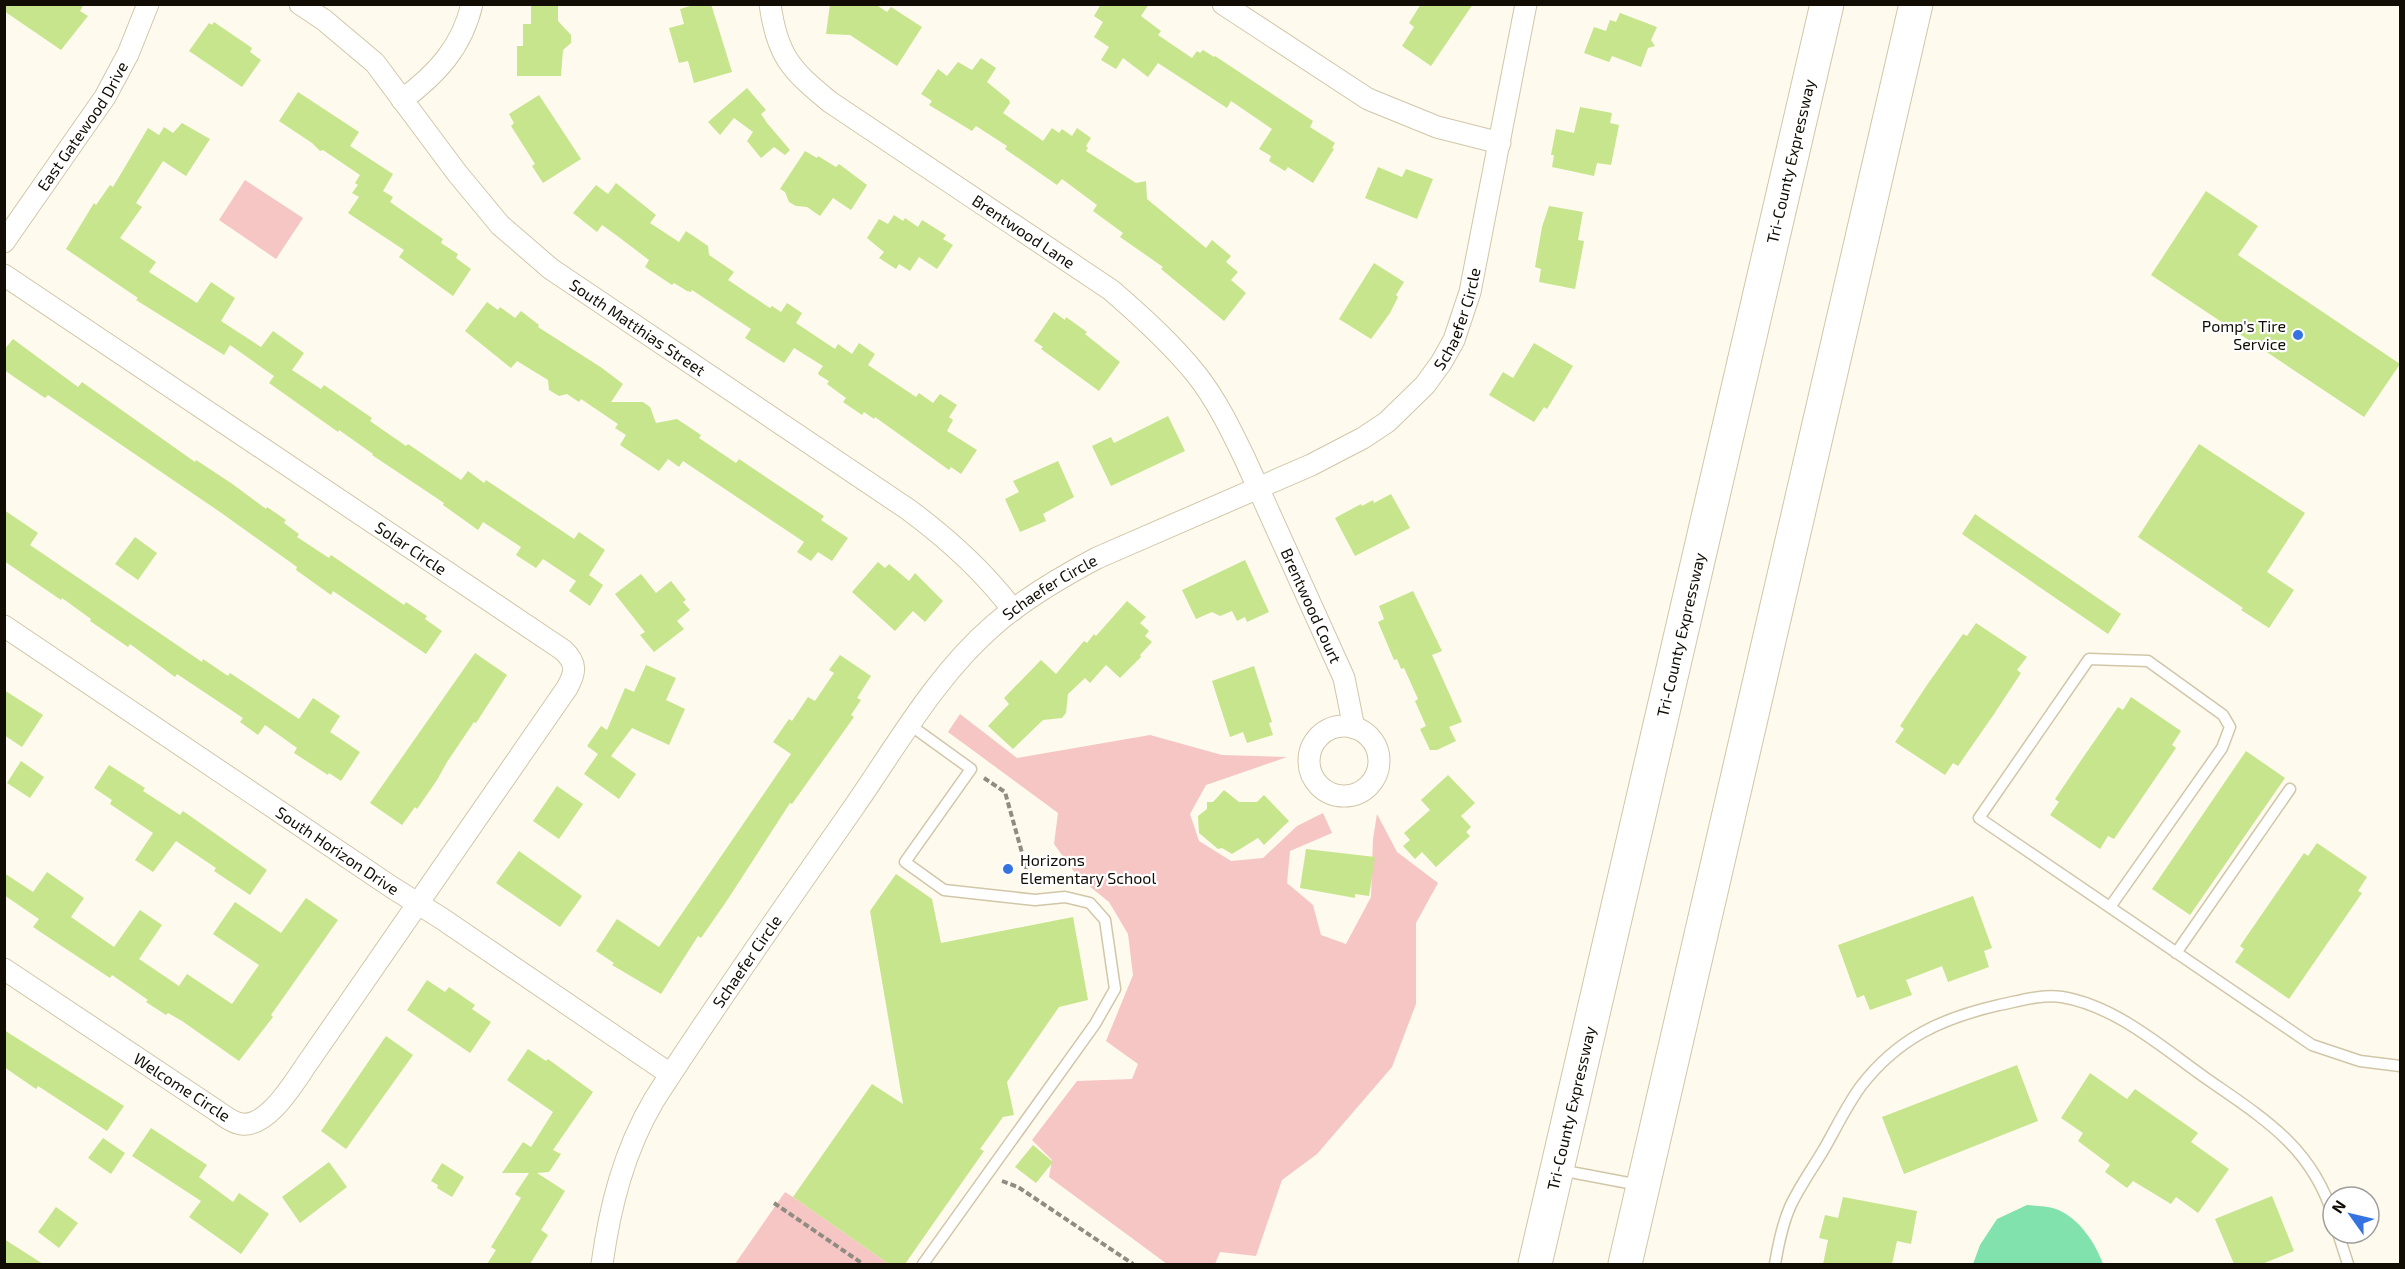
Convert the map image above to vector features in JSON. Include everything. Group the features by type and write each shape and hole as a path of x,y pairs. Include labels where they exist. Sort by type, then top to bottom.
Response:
{"highway":[{"name":"Tri-County Expressway","path":"1535,1264 1827,4"},
{"path":"1624,1264 1916,4"}],"street":[{"name":"East Gatewood Drive","path":"4,242 105,97 128,54 148,4"},
{"name":"South Matthias Street","path":"300,4 324,20 375,63 457,173 500,225 551,269 909,510 946,538 966,557 996,587 1013,610"},
{"path":"402,100 443,65 457,45 468,23 472,4"},
{"name":"Brentwood Lane","path":"770,4 774,32 788,63 808,84 830,102 1111,290 1147,321 1198,376 1229,427 1257,487"},
{"path":"1223,4 1368,99 1437,127 1500,143"},
{"name":"Schaefer Circle","path":"602,1264 607,1229 622,1168 642,1120 670,1074 910,725 970,649 993,625 1013,610 1051,584 1097,558 1311,465 1363,438 1387,422 1407,404 1441,363 1454,340 1470,292 1526,4"},
{"name":"Solar Circle","path":"4,275 486,597 564,650 571,658 575,666 573,678 567,688 417,903"},
{"name":"Brentwood Court","path":"1257,487 1344,678 1354,728"},
{"name":"South Horizon Drive","path":"4,626 670,1074"},
{"name":"Welcome Circle","path":"4,969 217,1111 242,1124 255,1122 274,1109 417,903"}],"lane":[{"path":"2110,907 2222,748 2230,727 2223,715 2148,661 2089,659 1979,818 2312,1045 2360,1061 2400,1066"},
{"path":"910,725 970,769 905,862 944,890 1035,900 1065,897 1090,903 1105,920 1115,989 1095,1024 923,1264"},
{"path":"2176,953 2290,789"},
{"path":"1775,1264 1780,1237 1790,1208 1860,1087 1882,1061 1941,1022 1974,1011 2034,998 2060,997 2085,1003 2117,1017 2266,1120 2304,1157 2321,1185"},
{"path":"1557,1169 1642,1186"},
{"path":"2342,1245 2348,1264"}],"path":[{"path":"970,769 1005,792 1035,900"},
{"path":"996,1183 1009,1182 1018,1187 1133,1264"},
{"path":"774,1203 863,1264"}],"shaded area":[{"path":"245,180 303,218 276,259 219,220"},
{"path":"960,714 1017,758 1150,735 1222,755 1287,757 1206,785 1190,814 1199,841 1231,861 1263,858 1297,826 1323,813 1332,833 1290,851 1287,883 1313,905 1321,935 1346,944 1371,897 1373,839 1377,814 1397,852 1438,883 1416,923 1416,1004 1392,1067 1317,1154 1282,1180 1256,1256 1220,1252 1215,1264 1167,1264 1049,1177 1052,1160 1032,1140 1077,1081 1132,1079 1138,1064 1106,1041 1133,975 1128,934 1109,902 1078,877 1054,844 1058,813 948,732"},
{"path":"785,1192 793,1197 889,1264 735,1264"},
{"path":"2027,1205 2053,1208 2072,1218 2091,1239 2103,1264 1973,1264 1980,1245 1997,1219"}],"building":[{"path":"4,4 84,4 80,11 88,16 61,50 4,11"},
{"path":"531,4 558,4 558,21 571,35 571,43 563,50 561,76 517,76 517,46 523,46 523,24 531,24"},
{"path":"697,4 711,4 732,72 694,83 688,61 679,63 669,28 684,24 680,9"},
{"path":"830,4 875,4 887,12 891,7 922,27 897,66 850,35 826,34"},
{"path":"1101,4 1149,4 1141,16 1161,31 1158,35 1192,58 1197,51 1200,53 1203,50 1215,56 1313,121 1310,127 1335,143 1332,148 1334,149 1313,183 1288,167 1285,171 1269,161 1271,156 1259,149 1272,129 1231,101 1227,108 1158,63 1148,77 1123,58 1116,69 1101,60 1109,47 1094,37 1103,22 1094,16"},
{"path":"1421,4 1473,4 1431,66 1402,46 1414,27 1409,23"},
{"path":"1620,13 1657,27 1651,40 1655,46 1648,48 1641,67 1612,56 1609,62 1584,53 1594,27 1606,31 1610,20 1616,22"},
{"path":"214,22 252,48 250,52 261,60 242,87 189,51 209,23 212,25"},
{"path":"981,58 996,68 987,82 1009,100 1010,103 1003,113 1043,141 1052,128 1059,133 1062,129 1072,136 1077,128 1091,138 1086,151 1136,183 1146,181 1147,199 1206,248 1212,240 1231,256 1226,262 1238,272 1231,280 1246,293 1224,321 1161,269 1163,267 1120,237 1123,233 1093,211 1097,205 1062,179 1057,185 1005,149 1007,146 976,126 972,131 929,105 932,101 921,94 938,69 947,76 958,62 972,70"},
{"path":"747,88 766,110 761,114 767,123 790,150 785,155 774,147 761,158 747,141 753,132 734,118 720,135 708,122"},
{"path":"298,92 359,132 350,146 393,174 383,191 393,197 390,202 443,239 441,243 458,254 456,258 471,269 453,296 399,257 404,250 348,213 359,197 352,193 358,185 355,183 360,175 323,150 320,151 279,121"},
{"path":"539,95 581,159 543,183 532,166 535,164 511,126 514,123 509,114"},
{"path":"1580,107 1612,113 1610,123 1619,125 1611,165 1597,163 1594,176 1552,167 1554,155 1551,155 1556,129 1574,133"},
{"path":"182,123 210,139 186,176 163,161 136,203 142,207 120,238 156,262 149,272 197,303 211,282 235,298 221,321 261,347 273,331 304,353 292,370 321,389 324,385 372,418 370,421 406,446 408,444 461,480 468,471 484,483 486,480 574,539 579,532 605,550 589,575 603,585 590,606 569,591 576,581 543,559 536,568 516,555 521,547 483,522 478,530 443,505 444,503 269,383 274,376 230,345 224,355 136,300 138,298 66,249 94,203 96,205 110,185 113,187 148,128 159,135 164,127 173,133"},
{"path":"805,151 836,167 839,164 867,185 851,210 833,198 820,216 807,207 796,206 789,202 785,192 780,189"},
{"path":"1378,167 1402,177 1406,169 1433,179 1417,219 1365,198"},
{"path":"616,183 656,215 650,223 679,242 686,231 708,246 709,255 734,272 728,280 770,308 772,306 781,312 787,303 802,313 796,323 835,349 838,344 852,354 859,343 875,354 868,365 916,397 919,393 933,403 940,394 957,405 949,417 953,420 947,431 977,450 961,474 951,467 949,470 875,417 874,419 864,412 862,415 843,402 846,398 827,384 829,381 819,375 823,366 794,348 784,363 745,338 751,329 692,290 687,291 674,283 672,285 645,267 649,260 616,235 602,225 597,232 573,213 596,185 608,194"},
{"path":"2206,191 2258,226 2238,255 2400,364 2364,417 2151,275"},
{"path":"1549,206 1583,212 1578,240 1584,241 1575,289 1539,282 1541,269 1535,267 1542,227"},
{"path":"894,215 903,221 905,218 918,227 922,220 946,235 943,239 953,245 937,269 919,257 910,271 899,264 896,269 879,258 884,252 867,238 879,219 888,224"},
{"path":"1374,263 1404,282 1396,295 1398,297 1390,313 1371,339 1339,319"},
{"path":"487,302 498,310 500,307 515,318 521,311 539,325 538,327 623,384 611,402 643,402 650,407 656,423 677,419 701,435 699,438 736,463 739,459 824,516 821,520 848,538 832,561 818,552 811,561 797,552 804,542 683,461 679,467 668,459 659,471 620,445 626,435 615,428 618,424 581,399 579,402 567,394 559,396 549,390 548,380 517,361 511,368 465,331"},
{"path":"1054,312 1065,320 1066,317 1087,332 1085,334 1120,362 1099,391 1041,349 1043,347 1034,341"},
{"path":"13,339 78,387 82,382 195,462 196,460 266,509 267,507 286,520 284,523 299,534 297,537 329,558 331,555 404,605 406,602 427,616 425,619 442,631 426,654 333,591 331,595 296,570 297,567 220,512 48,395 45,398 4,370 4,350"},
{"path":"1534,343 1573,366 1547,409 1544,407 1534,422 1489,395 1503,372 1513,378"},
{"path":"1168,416 1185,451 1111,486 1092,446 1111,437 1114,443"},
{"path":"2199,444 2305,513 2267,572 2294,590 2269,628 2138,537"},
{"path":"1058,461 1074,497 1043,514 1046,521 1020,532 1005,499 1019,492 1013,481"},
{"path":"1391,494 1410,528 1355,556 1335,518 1361,504 1362,506 1373,500 1374,503"},
{"path":"4,510 38,533 30,545 202,662 203,659 228,676 230,673 299,719 313,698 340,716 330,732 360,752 341,781 294,753 297,748 265,725 258,735 240,722 243,718 177,674 175,677 130,644 128,647 62,598 61,600 4,561"},
{"path":"1975,514 2121,614 2108,634 1962,534"},
{"path":"135,537 157,553 138,580 115,564"},
{"path":"1245,560 1269,612 1247,622 1245,617 1237,621 1232,611 1220,616 1212,612 1196,619 1182,590"},
{"path":"878,562 885,568 889,564 909,581 915,573 943,601 925,622 913,611 895,631 852,592"},
{"path":"641,574 656,593 671,581 686,600 683,602 690,610 677,621 684,629 654,652 640,635 645,632 615,594"},
{"path":"1413,591 1442,651 1432,655 1462,722 1449,727 1456,741 1437,750 1430,750 1420,729 1426,726 1415,701 1418,699 1404,668 1401,669 1397,659 1394,660 1378,622 1384,619 1379,606"},
{"path":"1127,601 1146,617 1140,623 1149,631 1145,636 1152,642 1120,678 1106,665 1090,683 1085,678 1068,694 1066,713 1062,718 1043,720 1013,749 988,726 1009,704 1004,698 1041,660 1056,674 1084,641 1087,643 1094,634 1096,636"},
{"path":"1976,623 2027,657 2017,670 2021,673 1958,766 1953,763 1945,775 1895,742 1904,729 1900,726 1927,685 1963,634 1967,636"},
{"path":"475,653 507,675 417,809 415,807 402,825 370,803"},
{"path":"840,655 871,676 857,698 861,700 851,715 854,717 792,804 790,803 728,899 701,938 698,936 661,994 612,965 614,963 596,951 617,919 659,947 791,754 773,742 789,719 792,721 808,697 815,701 834,673 829,670"},
{"path":"646,665 676,678 666,700 685,709 669,745 632,728 611,756 636,774 619,799 584,774 598,754 587,746 601,726 607,730 625,688 634,692"},
{"path":"1254,666 1272,722 1269,723 1273,735 1247,743 1243,732 1230,737 1212,681"},
{"path":"4,690 43,715 22,747 4,735"},
{"path":"2131,697 2181,731 2172,745 2176,748 2114,839 2108,836 2100,849 2050,815 2059,802 2055,799 2082,759 2118,707 2123,710"},
{"path":"2246,751 2285,778 2190,915 2152,889"},
{"path":"21,761 44,777 30,798 7,783"},
{"path":"109,765 145,788 143,791 180,815 183,811 267,870 250,895 214,871 216,868 176,841 153,872 135,860 153,833 110,804 112,800 94,788"},
{"path":"1448,775 1475,803 1461,816 1471,827 1466,832 1470,836 1436,867 1422,852 1415,859 1403,846 1410,840 1404,833 1430,810 1421,800"},
{"path":"557,786 583,804 559,839 533,821"},
{"path":"1224,790 1239,802 1257,802 1264,795 1289,821 1264,845 1258,838 1232,854 1222,848 1218,849 1199,833 1198,816 1207,809 1207,802 1213,802"},
{"path":"2317,843 2367,877 2358,891 2362,893 2289,999 2235,962 2244,949 2240,946 2304,853 2308,856"},
{"path":"1306,849 1375,857 1369,896 1355,894 1355,898 1300,888"},
{"path":"519,851 582,896 560,927 496,883"},
{"path":"47,872 84,898 71,917 114,947 140,910 162,925 139,959 179,986 187,974 232,1004 259,965 213,934 235,902 281,933 306,898 338,920 271,1015 273,1017 239,1061 182,1021 168,1013 166,1015 146,1002 148,1000 112,975 110,978 33,927 39,919 4,895 4,873 33,892"},
{"path":"896,874 932,899 941,943 1073,917 1088,1000 1059,1007 1007,1082 1014,1115 1003,1117 980,1149 984,1151 905,1264 889,1264 793,1197 872,1084 903,1104 870,911"},
{"path":"1973,896 1992,948 1984,951 1989,967 1948,982 1942,966 1906,980 1912,995 1870,1010 1864,995 1857,998 1838,945"},
{"path":"427,980 445,992 449,987 475,1005 472,1009 491,1022 470,1053 407,1010"},
{"path":"4,1030 124,1106 107,1131 38,1086 36,1089 4,1067"},
{"path":"386,1036 413,1055 346,1149 321,1131"},
{"path":"528,1049 546,1061 548,1059 593,1092 553,1150 561,1154 549,1172 537,1173 565,1191 541,1230 548,1235 530,1264 487,1264 496,1250 491,1247 521,1198 515,1194 529,1173 502,1173 523,1142 531,1147 553,1112 507,1080"},
{"path":"2017,1065 2038,1121 1904,1174 1882,1117"},
{"path":"2090,1073 2127,1099 2135,1089 2198,1133 2191,1142 2229,1169 2198,1213 2176,1197 2171,1204 2133,1181 2127,1188 2105,1172 2110,1165 2078,1141 2083,1133 2061,1118"},
{"path":"151,1128 207,1165 199,1177 233,1202 239,1193 269,1214 241,1254 189,1217 201,1201 132,1156"},
{"path":"103,1138 125,1153 111,1174 88,1158"},
{"path":"1033,1145 1053,1162 1036,1183 1015,1167"},
{"path":"329,1162 347,1187 300,1223 282,1197"},
{"path":"442,1163 464,1177 452,1197 437,1188 438,1185 431,1181"},
{"path":"2272,1196 2294,1251 2262,1264 2234,1264 2215,1219"},
{"path":"1843,1197 1917,1211 1911,1244 1897,1241 1892,1264 1823,1264 1828,1240 1819,1238 1825,1215 1838,1218"},
{"path":"56,1207 78,1223 59,1248 38,1232"},
{"path":"4,1239 43,1264 4,1264"}],"place":[{"name":"Pomp's Tire Service","path":"2298,335"},
{"name":"Horizons Elementary School","path":"1008,869"}]}
